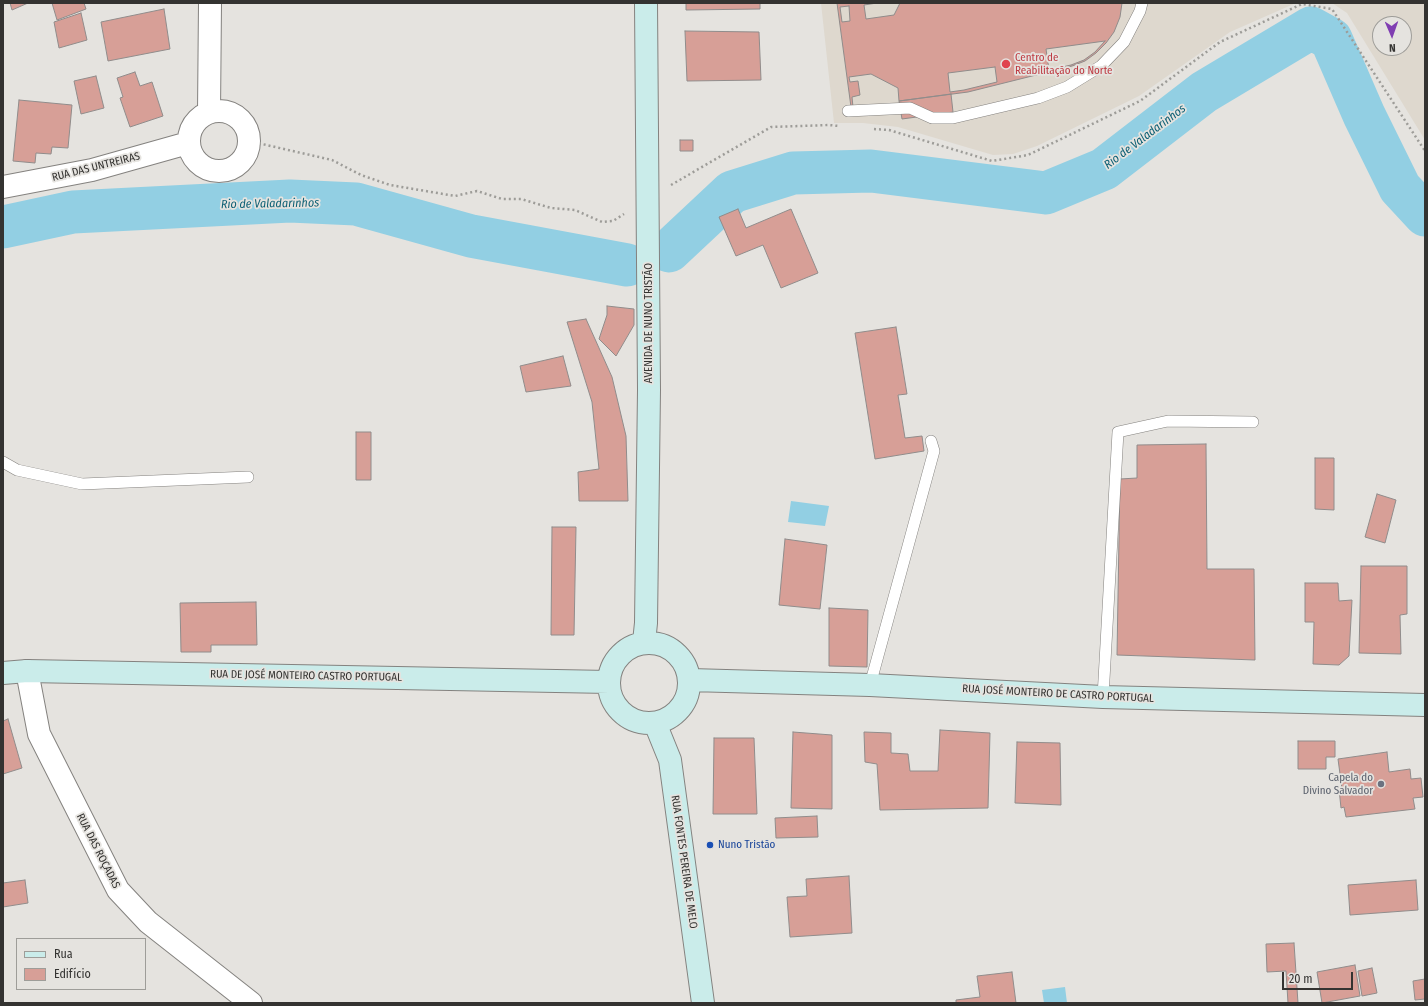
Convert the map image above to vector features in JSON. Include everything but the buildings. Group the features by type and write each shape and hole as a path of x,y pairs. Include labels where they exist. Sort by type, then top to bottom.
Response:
{"main road":[{"name":"AVENIDA DE NUNO TRISTÃO","path":"644,642 646,623 649,390 646,3"},
{"path":"644,642 664,645 680,656 687,667 690,680 689,692 685,703 677,713 667,719 655,723 641,722 628,717 618,708 611,696 609,682 610,671 615,660 633,645 644,642"},
{"name":"RUA DE JOSÉ MONTEIRO CASTRO PORTUGAL","path":"3,673 27,671 609,682"},
{"name":"RUA JOSÉ MONTEIRO DE CASTRO PORTUGAL","path":"690,680 870,685 1103,697 1425,705"},
{"name":"RUA FONTES PEREIRA DE MELO","path":"655,723 670,760 703,1003"}],"street":[{"path":"209,112 210,3"},
{"path":"219,110 229,112 244,124 249,141 246,153 241,161 233,167 224,170 214,170 204,167 196,161 188,143 189,133 193,124 200,116 219,110"},
{"name":"RUA DAS UNTREIRAS","path":"3,187 92,170 188,143"},
{"name":"RUA DAS ROÇADAS","path":"27,671 39,734 118,890 148,922 251,1003"}],"lane":[{"path":"848,110 910,108 932,118 953,118 1038,98 1067,87 1101,66 1124,42 1140,11 1142,3"},
{"path":"1103,697 1118,432 1168,421 1253,422"},
{"path":"870,685 934,451 931,441"},
{"path":"3,462 17,470 82,484 248,477"}],"path":[{"path":"866,129 889,130 992,161 1028,155 1140,101 1220,42 1302,4 1332,9 1425,151"},
{"path":"249,141 332,160 361,175 390,185 455,196 477,191 502,199 520,199 551,208 576,210 602,222 613,220 771,128 829,126 844,127"}],"shaded area":[{"name":"Centro de Reabilitação do Norte","path":"821,3 1296,3 1230,32 1139,96 1037,146 1013,154 993,155 898,127 863,123 834,123"},
{"path":"1332,3 1425,3 1425,140 1373,56 1412,56 1412,16 1372,16 1372,54 1347,13"}],"water":[{"path":"791,501 829,506 825,526 788,522"},
{"path":"1065,987 1067,1003 1044,1003 1042,990"}],"waterway":[{"name":"Rio de Valadarinhos","path":"669,251 732,192 793,173 871,171 1046,193 1104,169 1204,92 1311,28 1331,39 1364,115 1400,188 1425,215"},
{"name":"Rio de Valadarinhos","path":"3,227 73,212 290,201 356,204 471,236 627,265"}],"place":[{"name":"Centro de Reabilitação do Norte","path":"1006,64"},
{"name":"Capela do Divino Salvador","path":"1381,784"},
{"name":"Nuno Tristão","path":"710,845"}]}
